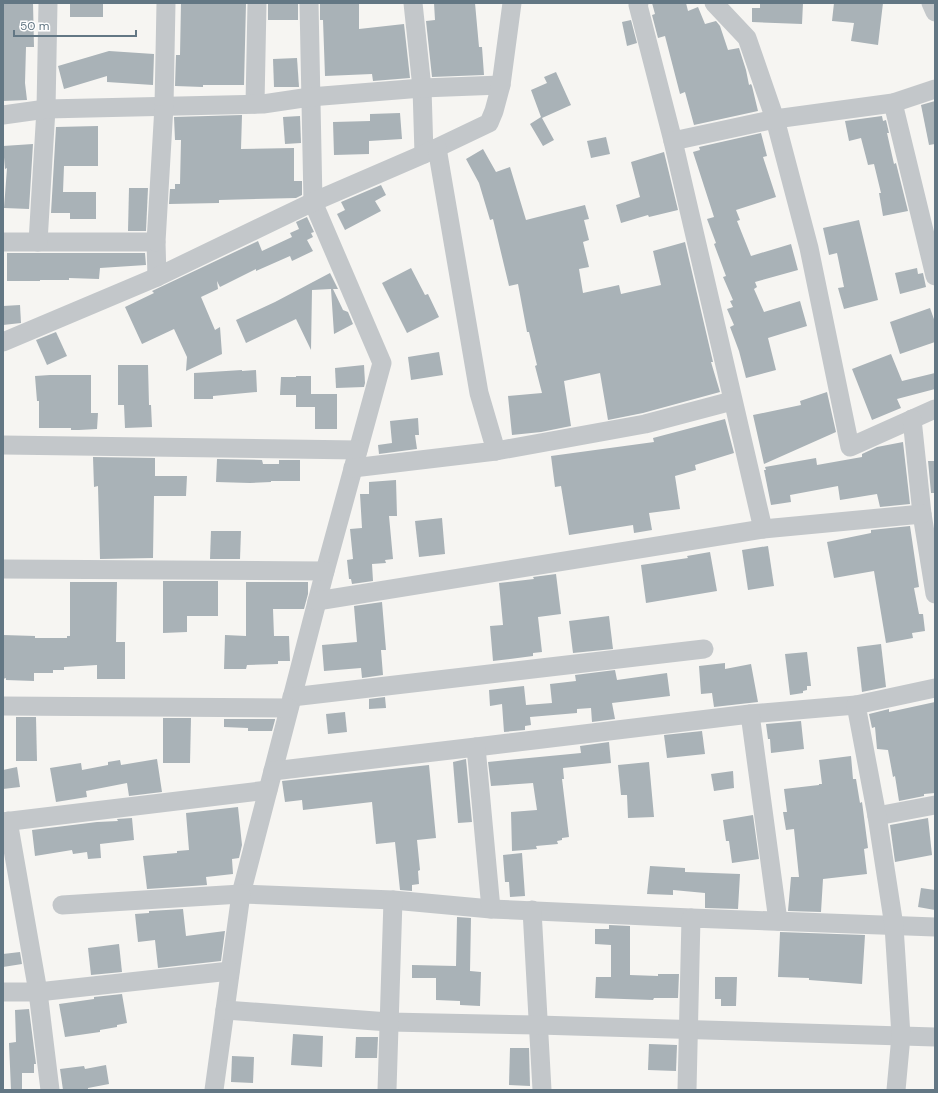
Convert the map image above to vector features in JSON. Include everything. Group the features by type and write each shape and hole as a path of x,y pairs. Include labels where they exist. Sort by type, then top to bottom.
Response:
{"street":[{"path":"38,242 46,109 48,3"},
{"path":"157,277 156,242 164,106 166,3"},
{"path":"255,104 257,3"},
{"path":"214,1090 241,894 325,570 382,362 313,202 309,3"},
{"path":"413,3 422,88 431,151 479,393 496,451"},
{"path":"3,342 157,277 313,202 431,151 489,123 501,85 512,3"},
{"path":"639,3 638,5 673,140 732,401 763,529"},
{"path":"714,3 747,38 775,119 809,248 850,448 935,409"},
{"path":"931,3 935,12"},
{"path":"3,115 46,109 255,104 310,97 422,88 501,85"},
{"path":"673,140 775,119 893,103 935,89"},
{"path":"893,103 935,276"},
{"path":"3,242 156,242"},
{"path":"3,446 356,459 496,451 645,424 732,401"},
{"path":"912,419 922,514 935,594"},
{"path":"317,601 763,529 922,514"},
{"path":"3,569 325,570"},
{"path":"3,706 291,702 704,649"},
{"path":"273,771 750,714 856,705 935,688"},
{"path":"856,705 877,816 894,926 900,1036 896,1090"},
{"path":"750,714 778,921"},
{"path":"476,747 491,909"},
{"path":"50,1090 38,992 5,822 268,790"},
{"path":"877,816 935,805"},
{"path":"62,905 241,894 393,900 491,909 935,927"},
{"path":"387,1090 393,900"},
{"path":"532,910 542,1090"},
{"path":"687,1090 691,918"},
{"path":"3,992 38,992 230,971"},
{"path":"225,1010 389,1022 935,1037"}],"building":[{"path":"3,3 33,3 34,47 26,47 25,83 27,100 3,101"},
{"path":"70,3 103,3 103,17 70,17"},
{"path":"181,3 246,3 244,85 203,85 203,87 175,86 176,55 180,55"},
{"path":"268,3 298,3 298,20 268,20"},
{"path":"320,3 359,3 359,29 404,24 410,78 373,81 372,74 325,76 323,20 320,20"},
{"path":"434,3 475,3 479,47 482,47 484,75 432,77 426,21 435,20"},
{"path":"652,3 686,3 688,11 698,7 705,24 716,21 720,26 728,50 739,48 749,85 751,84 752,86 758,111 694,125 685,92 680,94 665,36 658,38 652,15 655,14"},
{"path":"760,3 803,3 802,24 752,22 752,8 760,8"},
{"path":"834,3 883,3 878,45 851,41 854,23 832,21"},
{"path":"631,20 637,43 627,46 622,22"},
{"path":"109,51 154,54 153,85 107,82 107,76 64,89 58,66"},
{"path":"297,58 299,87 274,87 273,59"},
{"path":"556,72 571,105 542,118 554,140 543,146 530,124 541,117 531,90 547,83 544,77"},
{"path":"935,101 935,144 929,145 921,105"},
{"path":"400,113 402,139 369,141 369,154 334,155 333,122 370,121 370,114"},
{"path":"242,115 241,149 294,148 294,181 302,181 302,195 296,198 219,200 219,203 169,204 170,189 175,189 175,184 180,184 181,140 175,140 174,117"},
{"path":"300,116 301,143 285,144 283,117"},
{"path":"882,116 883,121 886,120 889,133 887,133 894,164 896,163 908,211 883,216 879,193 881,193 874,164 868,165 861,138 849,141 845,121"},
{"path":"98,126 98,166 64,166 63,192 96,192 96,219 70,219 70,213 51,213 56,127"},
{"path":"761,133 767,156 763,157 776,197 736,210 740,220 737,221 751,256 791,244 798,270 755,282 757,287 754,289 764,312 800,301 807,326 768,338 776,370 746,378 739,351 730,327 734,325 727,309 733,307 730,301 733,300 723,277 726,276 714,244 716,243 707,219 714,217 693,152 700,150 699,147"},
{"path":"606,137 610,154 591,158 587,141"},
{"path":"33,144 29,209 4,208 7,168 5,169 3,146"},
{"path":"483,149 496,172 510,167 526,220 585,205 589,219 584,220 589,240 583,242 589,267 579,269 583,293 619,285 621,294 661,285 653,251 685,242 713,362 711,362 720,392 643,413 608,420 600,373 564,381 571,426 541,432 512,435 508,396 542,393 535,366 537,365 529,332 527,332 518,284 509,286 493,219 490,220 479,183 466,159"},
{"path":"664,152 678,210 649,217 648,215 621,223 616,205 640,197 631,162"},
{"path":"381,185 386,195 375,201 381,211 345,230 337,214 345,210 341,202"},
{"path":"129,188 148,188 146,231 128,231"},
{"path":"307,217 314,232 311,233 313,237 307,240 313,251 292,261 290,256 256,271 256,269 220,287 217,281 218,289 201,297 215,330 220,327 222,354 186,371 187,357 174,329 142,344 125,307 154,293 152,291 258,241 262,251 292,237 290,233 299,229 296,222"},
{"path":"859,220 878,300 844,309 838,288 844,287 837,253 829,255 823,228"},
{"path":"7,253 145,253 146,265 100,268 99,279 69,278 69,280 7,281"},
{"path":"411,268 425,295 428,294 439,317 407,333 382,283"},
{"path":"917,268 918,274 923,273 926,287 900,294 895,273"},
{"path":"330,273 338,289 333,289 343,310 348,312 353,324 334,334 331,289 312,290 311,350 296,319 246,343 236,320 275,302"},
{"path":"20,305 21,323 3,325 3,306"},
{"path":"930,308 935,322 935,342 900,354 890,322"},
{"path":"56,332 67,356 47,365 36,340"},
{"path":"439,352 443,375 411,380 408,357"},
{"path":"891,354 902,381 935,373 935,389 897,399 901,408 872,420 852,369"},
{"path":"118,365 148,365 149,405 151,405 152,427 125,428 124,405 118,405"},
{"path":"364,365 364,387 336,388 335,368"},
{"path":"256,370 257,392 213,396 213,399 194,399 194,373"},
{"path":"91,375 91,413 98,413 97,429 71,430 71,428 39,428 39,401 37,401 35,376"},
{"path":"311,376 311,394 337,394 337,429 315,429 315,407 296,407 296,395 280,395 281,377"},
{"path":"827,392 836,432 764,464 753,415 801,405 800,401"},
{"path":"418,418 419,435 415,435 417,449 379,454 378,445 392,443 390,421"},
{"path":"725,419 734,453 695,465 696,470 675,476 680,509 649,513 652,530 634,533 633,525 569,535 561,486 555,487 551,456 654,442 653,438"},
{"path":"903,442 910,504 880,507 877,494 840,500 838,486 790,495 791,502 771,505 764,470 766,470 765,467 816,458 817,465 862,457 862,454 877,447"},
{"path":"93,457 155,458 155,476 187,476 186,496 154,496 153,558 100,559 98,486 94,487"},
{"path":"217,459 262,460 263,464 279,464 279,460 300,460 300,481 250,483 216,482"},
{"path":"928,461 935,461 935,493 931,493"},
{"path":"396,480 397,516 389,516 393,559 385,560 386,563 372,564 373,581 352,584 351,579 349,579 347,560 353,559 350,529 362,528 360,494 369,494 369,482"},
{"path":"442,518 445,554 419,557 415,521"},
{"path":"910,526 919,587 914,588 919,614 923,614 925,631 912,633 913,638 886,643 874,571 834,578 827,542 871,533 871,530"},
{"path":"211,531 241,531 240,559 210,559"},
{"path":"768,546 774,586 748,590 742,550"},
{"path":"710,552 717,591 646,603 641,565 688,558 687,556"},
{"path":"556,574 561,614 538,617 542,652 533,653 533,656 493,661 490,626 503,625 499,583 534,579 533,577"},
{"path":"163,581 218,581 218,616 187,616 187,632 163,633"},
{"path":"70,582 117,582 116,642 125,642 125,679 97,679 97,665 64,667 64,670 53,670 53,673 34,673 34,681 3,679 3,635 35,636 35,638 67,638 67,636 70,636"},
{"path":"246,582 308,582 308,594 304,609 273,609 274,636 289,636 290,661 278,661 278,664 247,665 246,669 224,669 225,635 246,636"},
{"path":"382,602 386,650 381,650 383,675 362,678 361,668 324,671 322,645 357,642 354,606"},
{"path":"609,616 613,649 573,653 569,621"},
{"path":"881,644 886,687 862,692 857,647"},
{"path":"807,652 811,686 807,686 807,690 803,691 803,693 790,695 785,654"},
{"path":"725,663 725,669 751,664 758,702 714,707 712,693 701,694 699,666"},
{"path":"615,670 617,680 667,673 670,696 612,703 615,719 592,722 591,708 577,709 577,713 530,717 531,725 525,726 525,730 504,732 502,704 490,706 489,690 524,686 526,705 552,703 550,684 576,681 575,675"},
{"path":"385,697 386,708 369,709 369,699"},
{"path":"935,702 935,793 924,794 924,796 899,801 895,776 893,777 888,750 877,749 875,727 872,728 869,714 889,709 889,712"},
{"path":"345,712 347,732 328,734 326,714"},
{"path":"16,717 36,717 37,761 16,761"},
{"path":"163,718 191,718 190,763 163,763"},
{"path":"224,719 275,720 272,731 248,731 248,728 224,727"},
{"path":"801,721 804,749 771,753 770,739 768,739 766,724"},
{"path":"702,731 705,754 667,758 664,735"},
{"path":"609,742 611,763 563,768 564,779 562,779 569,837 562,838 562,840 557,841 558,844 536,846 537,849 512,851 511,812 537,810 533,783 491,786 488,762 581,753 580,746"},
{"path":"851,756 853,779 856,779 860,803 862,802 868,848 864,849 867,874 823,879 821,912 788,911 791,877 799,877 794,829 786,830 783,812 787,812 784,789 822,784 819,760"},
{"path":"157,759 162,792 129,796 127,783 86,791 87,797 56,802 50,768 81,763 82,770 108,765 108,762 120,760 121,765"},
{"path":"466,759 472,822 458,823 453,762"},
{"path":"649,762 654,817 628,818 627,795 621,795 618,765"},
{"path":"429,765 436,838 417,840 420,870 418,871 419,884 412,885 412,891 400,890 395,842 376,844 372,802 303,810 302,800 285,802 282,781"},
{"path":"17,767 20,787 3,789 3,770"},
{"path":"733,771 734,788 714,791 711,774"},
{"path":"238,807 242,845 239,858 232,859 233,874 206,877 207,885 147,889 143,856 177,853 177,851 189,850 186,813"},
{"path":"753,815 759,859 732,863 729,841 726,841 723,820"},
{"path":"132,818 134,840 100,844 101,858 88,859 87,852 73,854 72,850 35,856 32,830 118,821 117,819"},
{"path":"928,818 932,855 895,862 890,825"},
{"path":"522,853 525,896 510,897 509,882 505,882 503,855"},
{"path":"650,866 685,868 685,872 740,874 738,909 705,908 705,893 673,890 673,895 647,894"},
{"path":"921,888 935,890 935,910 918,907"},
{"path":"183,909 186,936 225,931 221,961 158,968 155,940 138,942 135,914 149,913 149,911"},
{"path":"457,917 471,918 470,971 481,972 480,1006 460,1005 460,1001 436,1000 436,978 412,978 412,965 456,966"},
{"path":"609,925 630,926 630,975 658,976 658,974 679,974 678,998 654,998 653,1000 595,998 596,977 611,977 611,945 595,944 595,929 609,929"},
{"path":"780,932 865,935 862,984 809,980 809,978 778,977"},
{"path":"119,944 122,972 91,975 88,948"},
{"path":"20,952 22,964 3,967 3,954"},
{"path":"715,977 737,977 736,1006 721,1006 721,999 715,999"},
{"path":"122,994 127,1023 117,1025 117,1027 100,1030 100,1032 65,1037 59,1004 94,999 94,997"},
{"path":"29,1009 36,1064 34,1064 34,1073 22,1073 22,1090 11,1090 9,1043 16,1042 15,1010"},
{"path":"293,1034 323,1036 322,1067 291,1065"},
{"path":"356,1037 378,1037 377,1058 355,1058"},
{"path":"649,1044 677,1045 676,1071 648,1070"},
{"path":"510,1048 529,1048 530,1086 509,1085"},
{"path":"232,1056 254,1057 253,1083 231,1082"},
{"path":"106,1065 109,1084 88,1088 88,1090 63,1090 60,1069 84,1066 85,1069"}]}
